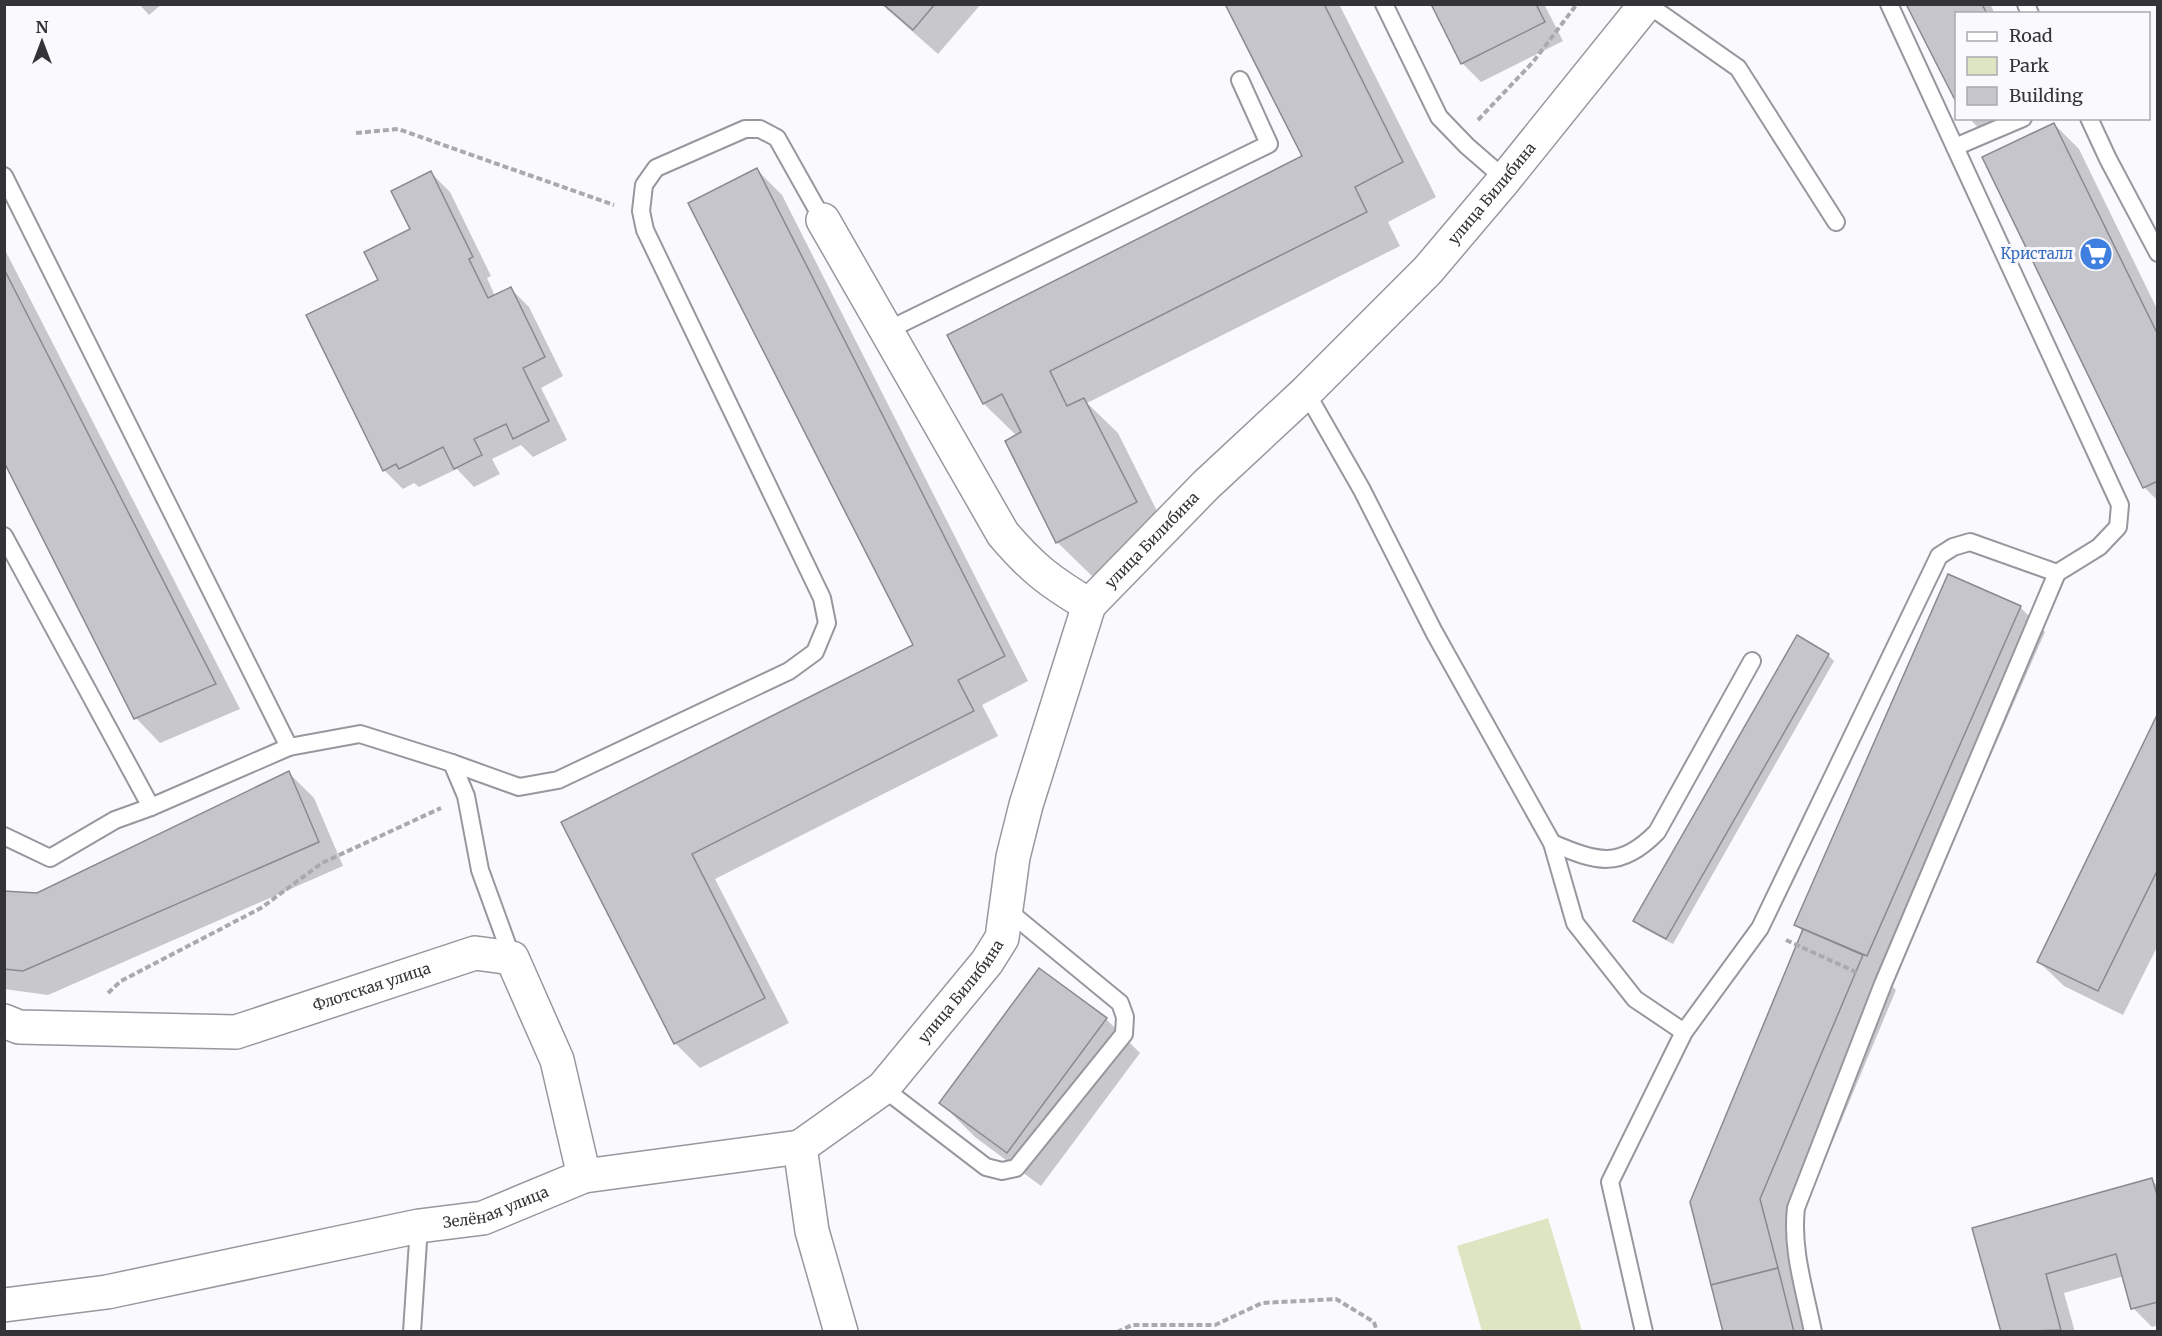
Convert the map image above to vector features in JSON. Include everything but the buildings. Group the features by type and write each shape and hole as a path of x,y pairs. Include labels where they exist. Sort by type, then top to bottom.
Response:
{"street":[{"name":"улица Билибина","path":"800,1146 884,1088 987,962 1002,938 1013,856 1026,805 1089,605 1206,485 1306,392 1428,270 1647,4"},
{"path":"823,220 1003,534 1026,560 1054,585 1089,605"},
{"name":"Флотская улица","path":"4,1021 19,1027 236,1032 475,952 512,958"},
{"path":"512,958 557,1060 584,1176"},
{"path":"800,1146 812,1231 841,1332"},
{"name":"Зелёная улица","path":"4,1305 107,1292 419,1226 483,1218 584,1176 800,1146"}],"lane":[{"path":"1384,4 1439,117 1467,146 1505,179"},
{"path":"1647,4 1738,68 1836,222"},
{"path":"1814,1332 1795,1243 1796,1208 1883,984 2057,573 2099,547 2118,527 2120,505 1889,4"},
{"path":"886,331 1269,144 1239,80"},
{"path":"1955,147 2018,120"},
{"path":"2091,120 2108,159 2157,253"},
{"path":"4,837 50,858 115,820 151,807 289,747 360,734 519,787 558,780 789,671 815,652 827,623 822,598 645,230 641,211 644,185 656,168 744,129 760,129 777,138 823,220"},
{"path":"4,176 289,747"},
{"path":"1306,392 1362,490 1434,632 1552,843 1575,923 1635,999 1684,1032"},
{"path":"4,536 151,807"},
{"path":"1644,1332 1610,1182 1684,1032 1760,928 1939,556 1953,547 1970,542 2057,573"},
{"path":"1552,843 1579,855 1598,859 1625,857 1643,847 1657,832 1752,661"},
{"path":"452,763 466,796 480,870 512,958"},
{"path":"884,1088 986,1167 1002,1172 1016,1168 1124,1034 1125,1017 1120,1003 1007,910"},
{"path":"412,1332 419,1226"}],"path":[{"path":"1467,146 1477,121 1533,62 1577,4"},
{"path":"356,133 398,129 609,204 641,211"},
{"path":"73,1028 121,981 261,908 322,863 466,796"},
{"path":"1760,928 1883,984"},
{"path":"1118,1332 1132,1325 1215,1325 1262,1303 1336,1299 1374,1322 1377,1332"}],"green space":[{"path":"1548,1218 1582,1331 1482,1331 1457,1246"}],"place":[{"name":"Кристалл","path":"2096,254"}]}
